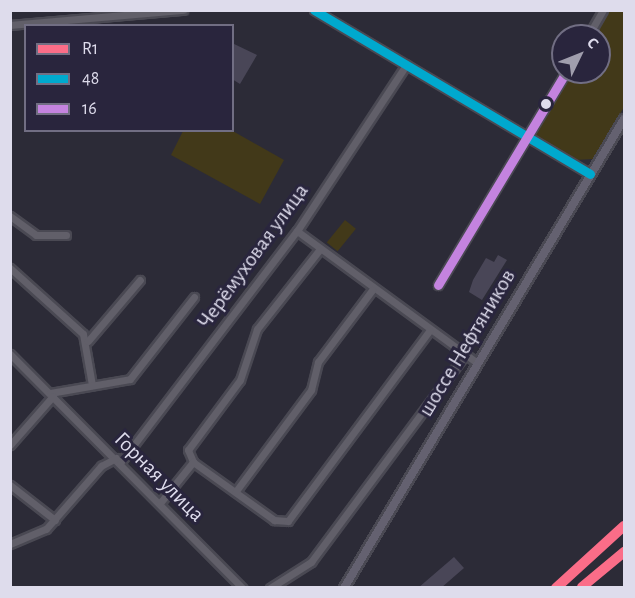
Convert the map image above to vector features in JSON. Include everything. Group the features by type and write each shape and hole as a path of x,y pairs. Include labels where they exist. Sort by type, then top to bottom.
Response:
{"main road":[{"name":"шоссе Нефтяников","path":"344,588 476,362 624,119"}],"street":[{"path":"10,25 183,10"},
{"path":"314,10 590,174"},
{"path":"595,24 603,10"},
{"name":"Черёмуховая улица","path":"10,544 37,536 55,520 101,466 118,461 297,231 406,64"},
{"path":"438,285 559,84"},
{"path":"10,216 36,235 66,235"},
{"path":"297,231 372,290 464,356 476,362"},
{"path":"320,249 257,329 240,380 188,454 193,462 281,523 297,510 429,331"},
{"path":"10,268 88,341 92,385"},
{"path":"88,341 140,280"},
{"path":"236,491 311,390 318,362 372,290"},
{"path":"10,445 51,395 133,377 194,297"},
{"name":"Горная улица","path":"10,354 243,588"},
{"path":"270,588 311,562 464,356"},
{"path":"160,503 193,462"},
{"path":"10,485 55,520"}],"shaded area":[{"path":"607,11 624,11 624,107 594,159 575,160 533,136 564,84 611,84 611,24 599,24"},
{"path":"182,132 234,132 284,160 260,204 171,155"},
{"path":"345,220 356,229 338,251 327,243"}],"building":[{"path":"234,44 257,55 240,84 234,80"},
{"path":"498,255 507,260 482,300 469,292 473,280 486,258 494,262"},
{"path":"454,557 464,568 441,588 418,588"}],"transit line":[{"name":"48","path":"314,10 590,174"},
{"name":"16","path":"438,285 559,84"},
{"name":"R1","path":"556,588 624,526"},
{"name":"R1","path":"582,587 624,552"}]}
